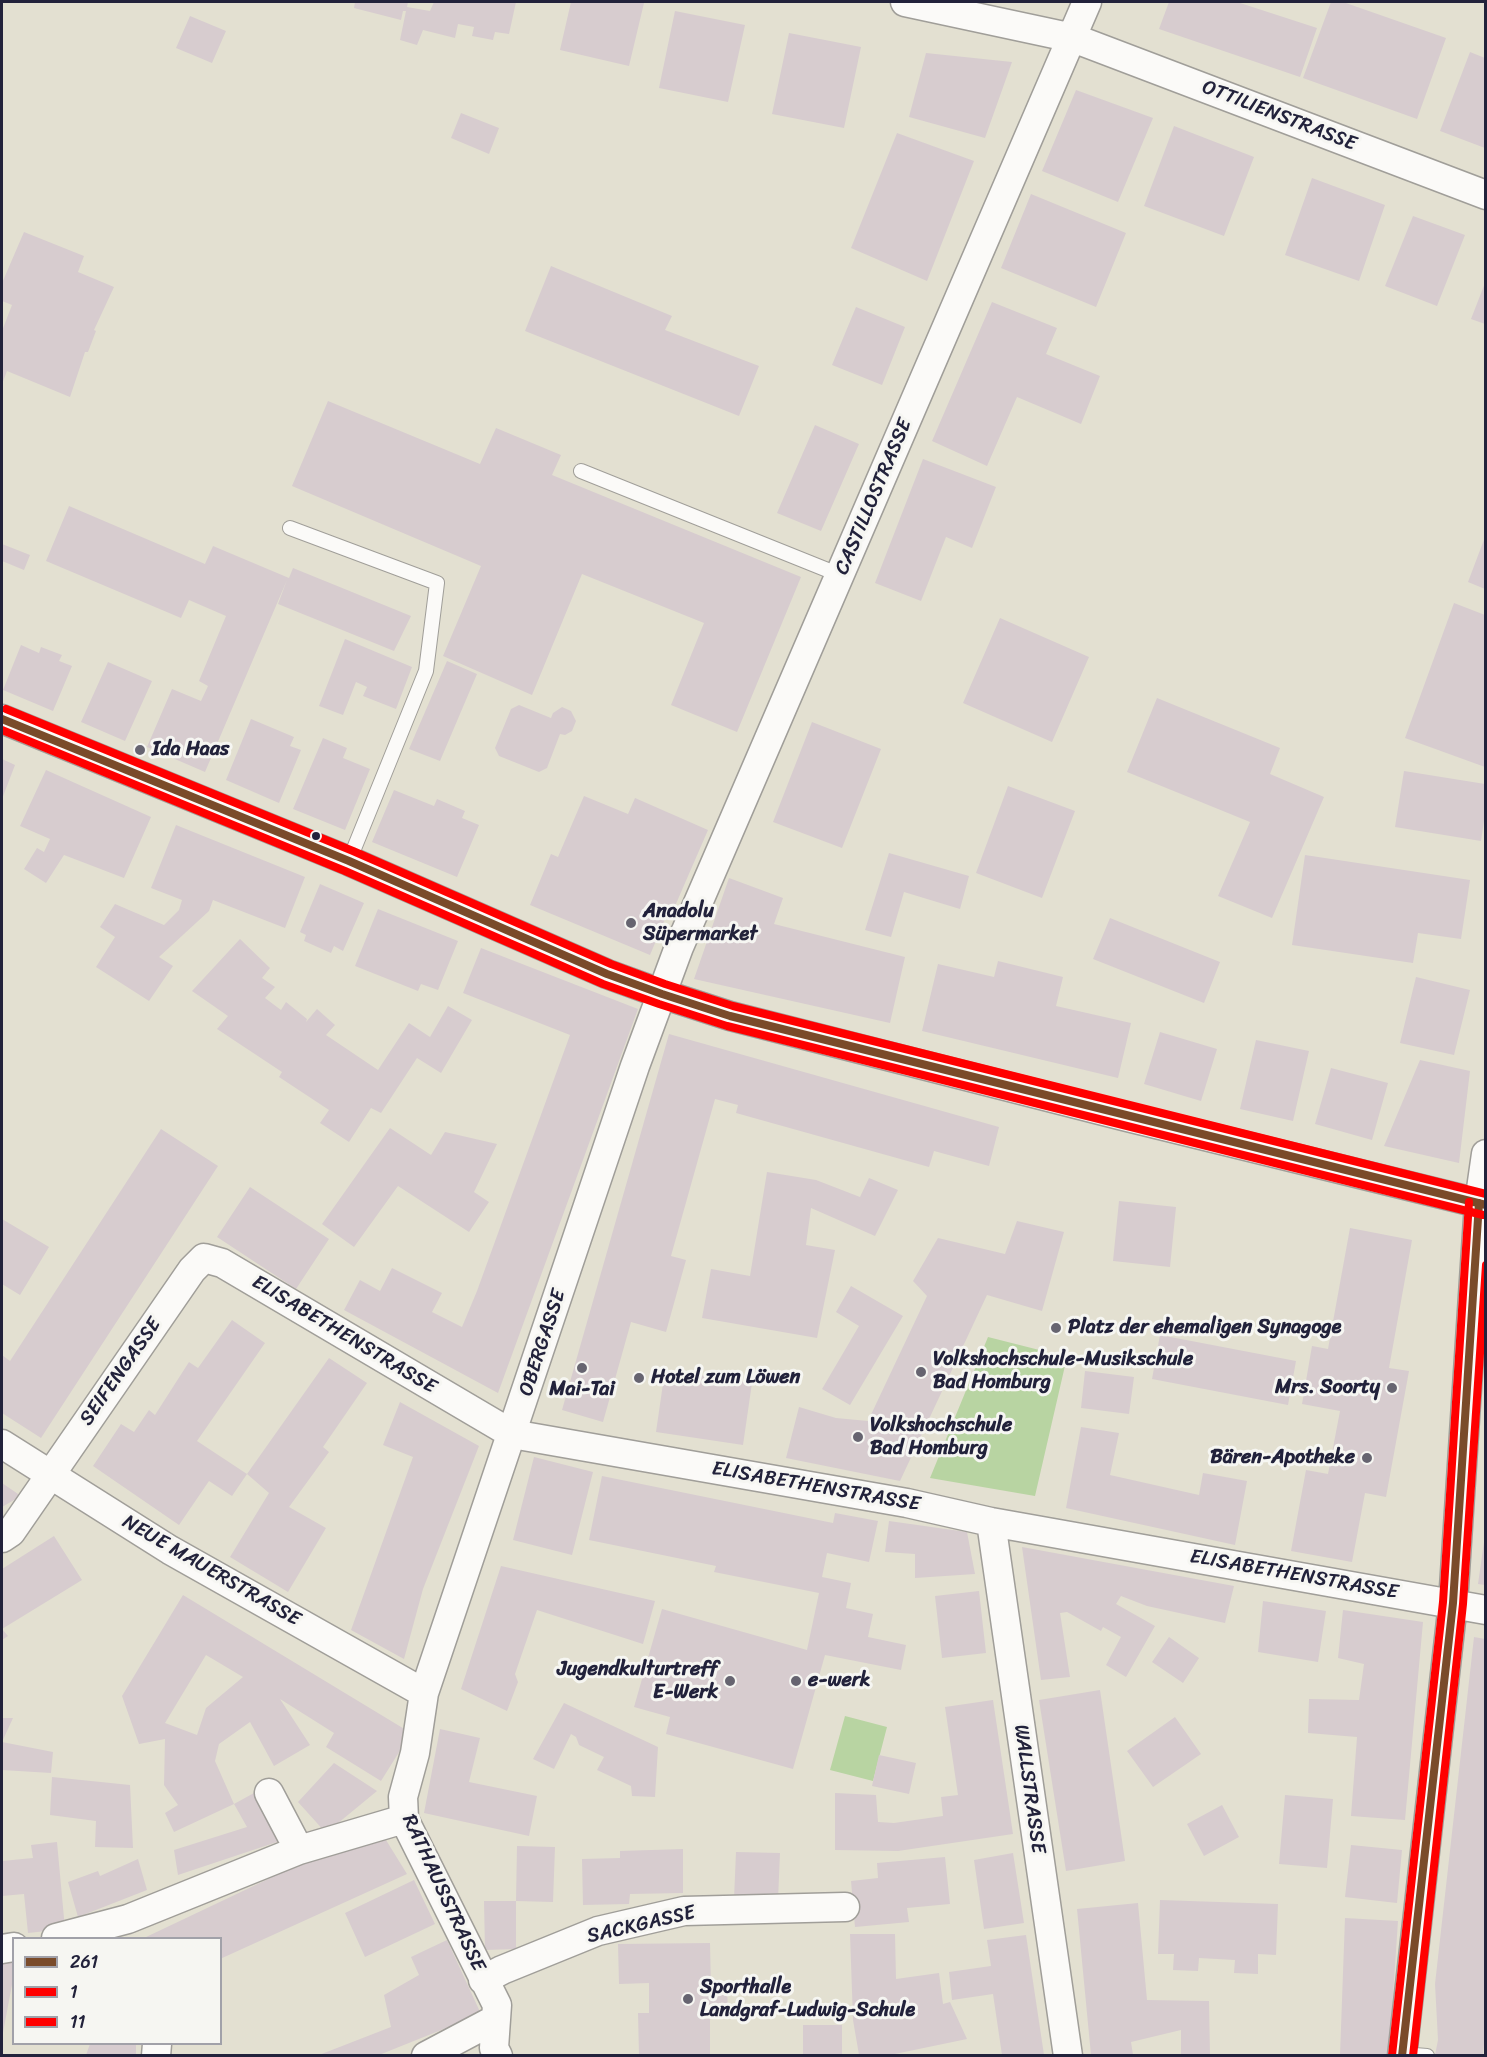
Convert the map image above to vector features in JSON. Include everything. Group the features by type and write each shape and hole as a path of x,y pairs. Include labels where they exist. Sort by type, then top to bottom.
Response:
{"street":[{"name":"OTTILIENSTRASSE","path":"905,2 1073,38 1485,195"},
{"name":"CASTILLOSTRASSE","path":"662,994 679,947 1087,2"},
{"path":"2,719 349,861 607,974 662,994 788,1031 1482,1204"},
{"name":"OBERGASSE","path":"424,1692 635,1066 662,994"},
{"path":"1410,2055 1452,1603 1485,1154"},
{"name":"ELISABETHENSTRASSE","path":"192,1270 204,1258 222,1263 512,1434 907,1503 991,1522 1485,1610"},
{"name":"SEIFENGASSE","path":"2,1538 11,1532 192,1270"},
{"name":"NEUE MAUERSTRASSE","path":"2,1444 170,1550 424,1692"},
{"name":"WALLSTRASSE","path":"991,1522 1068,2055"},
{"name":"RATHAUSSTRASSE","path":"424,1692 415,1753 403,1797 404,1819 497,2005 494,2020 494,2048 498,2055"},
{"path":"269,1793 299,1850"},
{"path":"64,1937 132,1928 299,1850 404,1819"},
{"name":"SACKGASSE","path":"483,1980 598,1931 684,1911 845,1907"},
{"path":"426,2055 494,2020"}],"lane":[{"path":"581,471 840,575"},
{"path":"290,528 437,583 426,671 349,861"}],"green space":[{"path":"988,1337 1067,1357 1035,1496 930,1478"},
{"path":"845,1716 887,1727 873,1781 830,1770"}],"building":[{"path":"355,2 408,2 407,7 430,11 434,2 516,2 509,34 495,32 493,40 472,36 474,27 458,24 455,38 423,30 417,45 400,40 406,11 403,11 401,20 354,8"},
{"path":"571,2 644,3 629,66 560,50"},
{"path":"1169,2 1237,2 1317,28 1300,77 1159,29"},
{"path":"1331,2 1343,2 1446,38 1417,119 1303,78"},
{"path":"675,11 745,25 728,102 659,88"},
{"path":"190,16 226,31 212,63 176,48"},
{"path":"789,33 861,47 844,128 772,114"},
{"path":"1470,52 1485,58 1485,148 1440,131"},
{"path":"926,53 1012,62 985,138 909,117"},
{"path":"1076,90 1153,118 1118,202 1042,171"},
{"path":"461,113 499,128 489,154 451,138"},
{"path":"1174,126 1254,157 1224,236 1144,206"},
{"path":"897,133 974,161 927,281 851,248"},
{"path":"1312,178 1385,205 1359,281 1285,255"},
{"path":"1031,194 1126,233 1096,307 1001,268"},
{"path":"1413,216 1465,235 1437,306 1385,286"},
{"path":"24,232 84,256 78,272 114,287 94,330 96,331 88,352 85,352 70,397 7,371 2,384 2,331 12,305 2,301 2,283"},
{"path":"551,266 672,316 665,330 759,366 739,416 525,331"},
{"path":"1485,283 1485,324 1471,319"},
{"path":"992,302 1057,328 1046,354 1100,376 1081,424 1017,397 987,466 932,441"},
{"path":"856,307 905,327 882,385 832,365"},
{"path":"328,401 480,464 496,428 561,455 552,475 801,577 737,732 671,705 704,623 582,574 532,695 443,656 481,566 292,486"},
{"path":"815,425 859,444 821,531 777,513"},
{"path":"923,459 996,487 972,548 946,537 921,601 875,583"},
{"path":"69,506 205,564 213,546 289,578 293,568 411,616 394,651 278,604 287,580 205,772 147,747 172,689 201,701 208,686 199,681 226,616 189,600 181,618 46,561"},
{"path":"1485,537 1485,589 1468,582"},
{"path":"2,544 30,555 24,570 2,561"},
{"path":"1454,603 1485,615 1485,767 1405,738"},
{"path":"1000,618 1089,657 1052,742 963,703"},
{"path":"345,639 412,667 396,709 363,696 367,687 356,682 343,715 319,706"},
{"path":"21,645 39,653 41,647 62,655 59,661 72,666 53,711 3,690"},
{"path":"447,661 477,674 440,761 409,749"},
{"path":"108,662 152,681 125,741 81,722"},
{"path":"1157,698 1280,748 1270,774 1324,797 1272,918 1218,896 1250,822 1127,772"},
{"path":"519,705 551,718 553,713 562,707 571,711 576,721 572,731 565,735 560,734 547,768 539,772 499,756 495,748 511,709"},
{"path":"251,719 294,737 290,746 301,750 279,803 226,780"},
{"path":"812,722 881,749 842,848 773,822"},
{"path":"323,738 347,748 343,758 370,769 345,830 293,809"},
{"path":"2,759 15,765 2,799"},
{"path":"46,770 151,817 124,878 64,855 46,883 24,869 37,848 44,852 50,839 20,826"},
{"path":"1404,771 1485,784 1485,814 1481,841 1395,827"},
{"path":"1008,786 1075,811 1042,898 976,873"},
{"path":"394,790 434,806 437,799 465,811 462,818 479,825 457,877 372,842"},
{"path":"584,796 628,814 635,798 708,830 672,913 668,912 650,955 530,905 551,854 558,857"},
{"path":"176,825 305,877 285,928 213,900 209,911 159,957 173,966 149,1001 96,967 115,937 100,927 115,904 164,925 179,910 182,900 151,888"},
{"path":"889,853 969,876 960,909 904,892 891,937 865,930"},
{"path":"1305,855 1470,880 1461,939 1418,933 1413,963 1292,945"},
{"path":"729,878 783,898 774,924 905,957 890,1023 694,979"},
{"path":"320,884 364,903 343,951 334,946 331,953 304,941 306,935 300,932"},
{"path":"378,909 458,941 438,990 421,984 418,991 355,966"},
{"path":"1110,918 1220,962 1204,1003 1093,959"},
{"path":"240,939 270,968 262,978 275,987 265,998 281,1010 286,1002 307,1019 306,1022 317,1009 335,1025 326,1035 378,1070 409,1023 430,1037 448,1006 472,1020 441,1073 417,1058 381,1113 371,1108 349,1142 320,1123 329,1110 279,1077 282,1072 217,1029 228,1016 192,991"},
{"path":"481,948 638,1009 498,1393 344,1310 360,1280 380,1291 392,1268 442,1293 432,1312 462,1327 477,1291 570,1035 463,993"},
{"path":"998,961 1063,977 1056,1006 1131,1023 1118,1078 922,1031 938,964 994,977"},
{"path":"1416,977 1470,990 1454,1055 1400,1043"},
{"path":"1160,1032 1217,1049 1201,1101 1144,1084"},
{"path":"669,1034 999,1127 989,1166 934,1151 929,1167 736,1113 738,1105 715,1099 671,1256 686,1260 666,1332 631,1322 603,1422 562,1410"},
{"path":"1256,1040 1309,1051 1293,1121 1240,1109"},
{"path":"1420,1060 1470,1071 1459,1163 1384,1146"},
{"path":"1331,1068 1388,1083 1372,1140 1315,1124"},
{"path":"390,1128 431,1155 445,1132 497,1144 474,1192 489,1202 469,1232 398,1186 354,1247 322,1224"},
{"path":"161,1129 218,1166 41,1438 2,1413 2,1355 10,1361"},
{"path":"767,1172 816,1180 860,1197 869,1178 898,1190 875,1236 811,1208 806,1245 835,1250 817,1338 702,1318 711,1269 750,1276"},
{"path":"250,1187 329,1239 296,1289 217,1237"},
{"path":"1119,1201 1176,1207 1170,1267 1113,1261"},
{"path":"2,1219 49,1247 20,1295 2,1284"},
{"name":"Volkshochschule-Musikschule Bad Homburg","path":"1017,1221 1064,1232 1042,1311 987,1295 900,1481 786,1458 799,1407 836,1418 868,1421 927,1296 913,1281 938,1238 1005,1254"},
{"path":"1350,1228 1412,1240 1389,1368 1409,1371 1386,1497 1365,1493 1352,1562 1291,1551 1306,1470 1328,1474 1340,1411 1302,1404 1312,1346 1328,1349"},
{"path":"851,1286 903,1316 850,1405 822,1389 859,1326 836,1312"},
{"path":"232,1320 265,1343 197,1441 247,1474 232,1496 209,1481 179,1525 93,1466 121,1424 134,1432 149,1410 155,1415 189,1362 198,1368"},
{"path":"1160,1335 1296,1361 1288,1405 1152,1379"},
{"path":"329,1358 367,1383 323,1447 329,1452 289,1507 326,1528 288,1592 230,1557 269,1493 247,1474"},
{"path":"665,1370 752,1383 743,1445 656,1432"},
{"path":"1085,1371 1134,1377 1129,1414 1081,1408"},
{"path":"400,1402 479,1446 423,1589 404,1659 351,1630 413,1457 383,1445"},
{"path":"1081,1427 1119,1433 1110,1475 1199,1495 1203,1473 1247,1481 1235,1545 1066,1508"},
{"path":"534,1457 593,1472 572,1555 513,1540"},
{"path":"602,1476 833,1523 835,1513 878,1521 869,1562 827,1553 822,1577 851,1583 846,1608 873,1614 868,1637 906,1645 901,1670 825,1655 793,1769 666,1734 670,1717 634,1707 662,1609 807,1650 819,1593 714,1572 716,1566 589,1540"},
{"path":"2,1483 21,1496 2,1507"},
{"path":"889,1521 967,1532 975,1574 915,1578 915,1554 885,1552"},
{"path":"54,1536 82,1580 2,1629 2,1569"},
{"path":"1485,1542 1485,1585 1478,1584"},
{"path":"1022,1547 1234,1586 1225,1623 1147,1606 1121,1596 1116,1604 1155,1626 1126,1677 1106,1665 1121,1637 1103,1627 1101,1631 1067,1612 1060,1613 1070,1677 1041,1680"},
{"path":"501,1566 655,1601 643,1644 537,1610 515,1674 518,1682 507,1711 461,1689"},
{"path":"979,1591 986,1653 942,1658 935,1596"},
{"path":"183,1595 411,1733 381,1781 326,1747 334,1733 280,1699 310,1745 274,1766 250,1722 219,1744 215,1761 234,1804 174,1832 165,1813 178,1805 164,1785 165,1739 139,1744 122,1696","holes":["206,1655 243,1677 206,1708 197,1735 165,1723"]},
{"path":"1263,1601 1326,1611 1318,1662 1258,1652"},
{"path":"1343,1610 1423,1622 1405,1820 1351,1816 1357,1737 1308,1733 1309,1699 1359,1700 1364,1664 1338,1658"},
{"path":"2,1629 8,1636 2,1640"},
{"path":"1169,1637 1199,1658 1183,1683 1152,1662"},
{"path":"1474,1637 1485,1639 1483,2055 1435,2055 1438,2040 1435,1984"},
{"path":"1100,1690 1125,1861 1066,1871 1039,1700"},
{"path":"993,1700 1013,1834 898,1851 835,1850 835,1793 876,1795 878,1822 894,1823 943,1816 941,1797 958,1795 945,1707"},
{"path":"564,1703 658,1747 655,1797 632,1796 631,1786 597,1770 604,1757 579,1745 576,1737 571,1734 554,1769 533,1759"},
{"path":"1175,1717 1201,1754 1153,1787 1127,1751"},
{"path":"2,1718 13,1718 2,1742"},
{"path":"440,1729 480,1738 469,1782 537,1796 529,1836 424,1813"},
{"path":"2,1742 53,1752 51,1773 2,1770"},
{"path":"879,1755 916,1763 909,1794 872,1786"},
{"path":"334,1763 377,1791 326,1833 298,1802"},
{"path":"52,1777 130,1785 133,1848 95,1847 96,1821 50,1815"},
{"path":"254,1793 280,1841 178,1875 174,1850 247,1827 234,1804"},
{"path":"1285,1795 1333,1799 1327,1868 1279,1864"},
{"path":"1222,1805 1239,1837 1204,1856 1187,1824"},
{"path":"386,1840 407,1874 222,1958 222,1937 146,1937 304,1862"},
{"path":"57,1842 65,1929 28,1933 24,1894 2,1896 2,1861 33,1858 31,1845"},
{"path":"1351,1845 1402,1850 1397,1903 1345,1897"},
{"path":"517,1846 555,1847 553,1902 516,1901"},
{"path":"683,1849 683,1893 630,1894 629,1904 583,1905 582,1859 620,1858 620,1851"},
{"path":"736,1852 780,1853 778,1900 734,1899"},
{"path":"1013,1853 1024,1923 984,1929 974,1860"},
{"path":"945,1857 950,1904 907,1908 909,1922 855,1927 851,1881 878,1878 877,1863"},
{"path":"138,1859 147,1890 78,1917 68,1882 98,1871 100,1876"},
{"path":"414,1880 435,1924 365,1957 345,1913"},
{"path":"1160,1900 1278,1904 1276,1955 1258,1954 1258,1974 1234,1973 1235,1960 1199,1958 1198,1971 1173,1970 1174,1954 1158,1954"},
{"path":"484,1901 516,1901 516,1949 485,1950"},
{"path":"1138,1903 1147,2000 1209,2001 1210,2055 1181,2055 1181,2030 1131,2042 1133,2055 1091,2055 1077,1909"},
{"path":"1345,1918 1398,1921 1389,2055 1340,2055"},
{"path":"850,1934 895,1934 896,1979 939,1973 943,2004 950,2002 967,2039 890,2055 859,2055 853,2020"},
{"path":"1026,1935 1044,2055 1002,2055 993,1994 952,2000 949,1972 991,1966 987,1940"},
{"path":"447,1940 481,2014 379,2055 319,2055 391,2027 384,1995 419,1975 411,1957"},
{"name":"Sporthalle Landgraf-Ludwig-Schule","path":"710,1943 711,1988 727,1988 728,2011 710,2011 710,2055 639,2055 638,2013 649,2013 649,1983 619,1984 618,1944"},
{"path":"12,1959 12,1985 2,2038 2,1961"},
{"path":"803,2025 842,2025 842,2055 803,2055"},
{"path":"90,2045 136,2045 136,2055 86,2055"}],"transit line":[{"name":"11","path":"6,709 353,851 611,964 665,984 733,1006 1486,1194"},
{"name":"261","path":"2,719 349,861 607,974 662,994 730,1016 1486,1205"},
{"name":"1","path":"2,730 345,871 603,984 659,1004 727,1026 1483,1215"},
{"name":"11","path":"1392,2055 1443,1602 1469,1202"},
{"name":"261","path":"1402,2056 1453,1603 1479,1203"},
{"name":"1","path":"1413,2056 1463,1604 1486,1265"}],"place":[{"name":"Ida Haas","path":"140,750"},
{"name":"Anadolu Süpermarket","path":"631,923"},
{"name":"Platz der ehemaligen Synagoge","path":"1056,1328"},
{"name":"Mai-Tai","path":"582,1368"},
{"name":"Volkshochschule-Musikschule Bad Homburg","path":"921,1372"},
{"name":"Hotel zum Löwen","path":"639,1378"},
{"name":"Mrs. Soorty","path":"1392,1388"},
{"name":"Volkshochschule Bad Homburg","path":"858,1437"},
{"name":"Bären-Apotheke","path":"1367,1458"},
{"name":"Jugendkulturtreff E-Werk","path":"730,1681"},
{"name":"e-werk","path":"796,1681"},
{"name":"Sporthalle Landgraf-Ludwig-Schule","path":"688,1999"}]}
